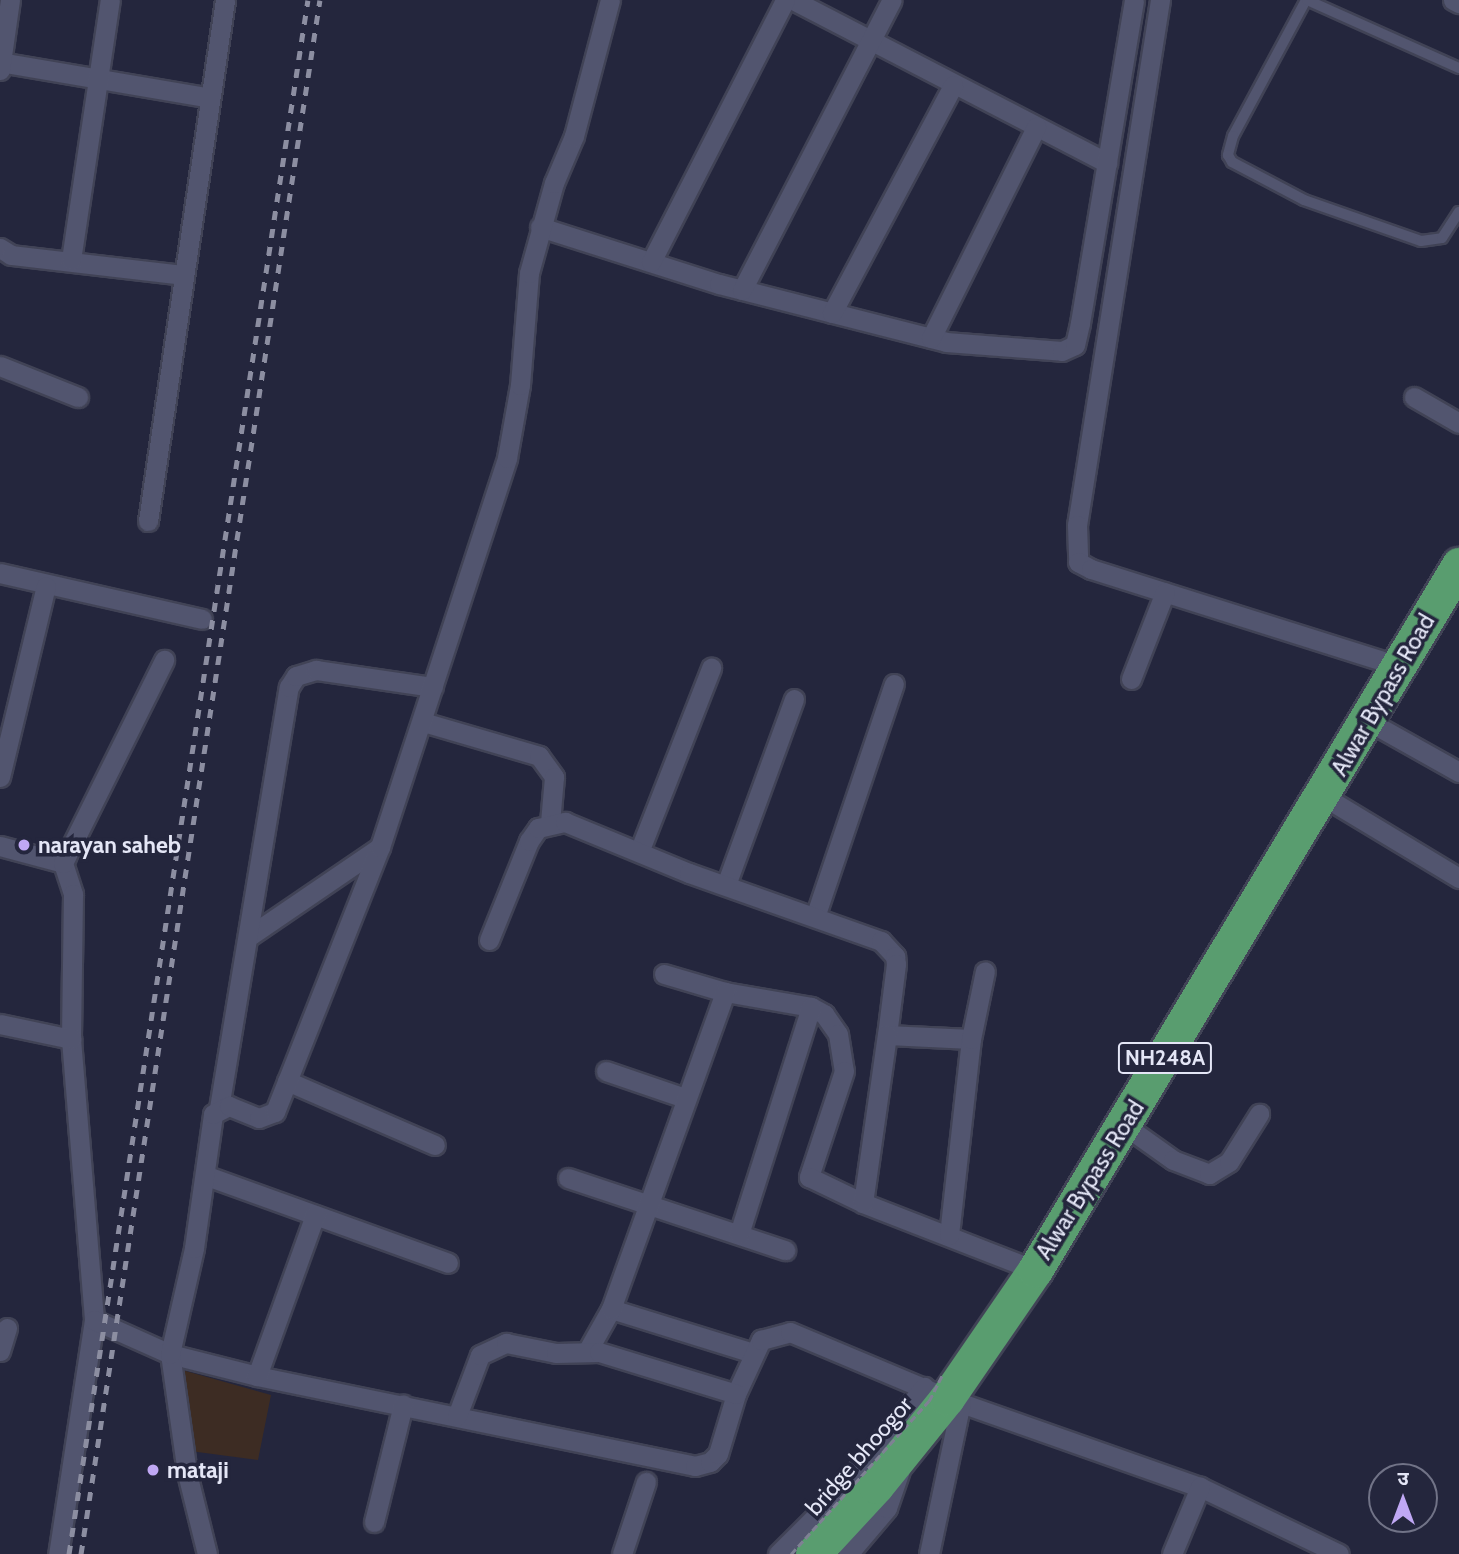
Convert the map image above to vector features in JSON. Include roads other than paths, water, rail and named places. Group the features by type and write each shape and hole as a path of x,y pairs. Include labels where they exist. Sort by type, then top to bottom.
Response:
{"highway":[{"name":"Alwar Bypass Road","path":"813,1554 843,1542 944,1390 1035,1270 1323,796 1459,565"}],"street":[{"path":"10,0 0,65 211,98"},
{"path":"71,260 110,0"},
{"path":"148,521 225,0"},
{"path":"207,1554 187,1473 170,1354 206,1176 213,1114 219,1108 229,1105 267,1118 275,1112 380,847 507,458 520,384 524,306 540,227 574,136 610,0"},
{"path":"651,262 785,0"},
{"path":"793,0 1107,163"},
{"path":"741,290 892,0"},
{"path":"540,227 741,290 931,338 1040,351 1062,351 1075,345 1134,0"},
{"path":"1160,0 1076,549 1078,562 1091,569 1399,666"},
{"path":"1453,0 1459,3"},
{"path":"832,313 953,85"},
{"path":"931,338 1035,127"},
{"path":"0,248 11,254 184,275"},
{"path":"0,366 78,397"},
{"path":"1414,397 1459,422"},
{"path":"0,573 46,586 202,619"},
{"path":"0,777 46,586"},
{"path":"1131,679 1165,592"},
{"path":"58,1554 94,1320 71,1040 73,894 63,863 164,660"},
{"path":"639,852 711,668"},
{"path":"219,1108 251,935 285,705 296,676 316,670 433,687"},
{"path":"815,917 894,684"},
{"path":"726,885 794,699"},
{"path":"1368,721 1459,772"},
{"path":"423,722 538,756 554,777 550,823"},
{"path":"1323,796 1459,878"},
{"path":"489,940 529,841 538,828 550,823 565,822 726,885 881,941 895,956 887,1035 863,1203"},
{"path":"0,846 63,863"},
{"path":"251,935 380,847"},
{"path":"949,1235 971,1040 985,971"},
{"path":"664,974 726,992 811,1006 833,1023 844,1071 809,1177 863,1203 1035,1270"},
{"path":"588,1350 611,1310 651,1206 685,1098 726,992"},
{"path":"738,1234 811,1006"},
{"path":"0,1024 71,1040"},
{"path":"887,1035 971,1040"},
{"path":"606,1071 685,1098"},
{"path":"287,1081 435,1145"},
{"path":"1124,1125 1173,1160 1209,1174 1229,1162 1259,1114"},
{"path":"206,1176 447,1263"},
{"path":"568,1178 785,1250"},
{"path":"257,1376 315,1215"},
{"path":"611,1310 753,1353"},
{"path":"94,1320 170,1354 257,1376 695,1466 710,1462 718,1454 736,1394 761,1340 790,1332 1200,1486 1337,1553"},
{"path":"0,1351 8,1328"},
{"path":"457,1416 480,1354 491,1347 506,1343 556,1353 588,1350 736,1394"},
{"path":"778,1554 944,1390"},
{"path":"929,1554 944,1390"},
{"path":"374,1522 403,1405"},
{"path":"622,1554 646,1482"},
{"path":"1172,1554 1200,1486"}],"lane":[{"path":"1459,68 1306,0 1233,136 1228,155 1232,162 1304,200 1421,241 1443,238 1459,212"}],"railway":[{"path":"69,1554 308,0"},
{"path":"81,1554 320,0"}],"place":[{"name":"narayan saheb","path":"24,845"},
{"name":"mataji","path":"153,1470"}]}
